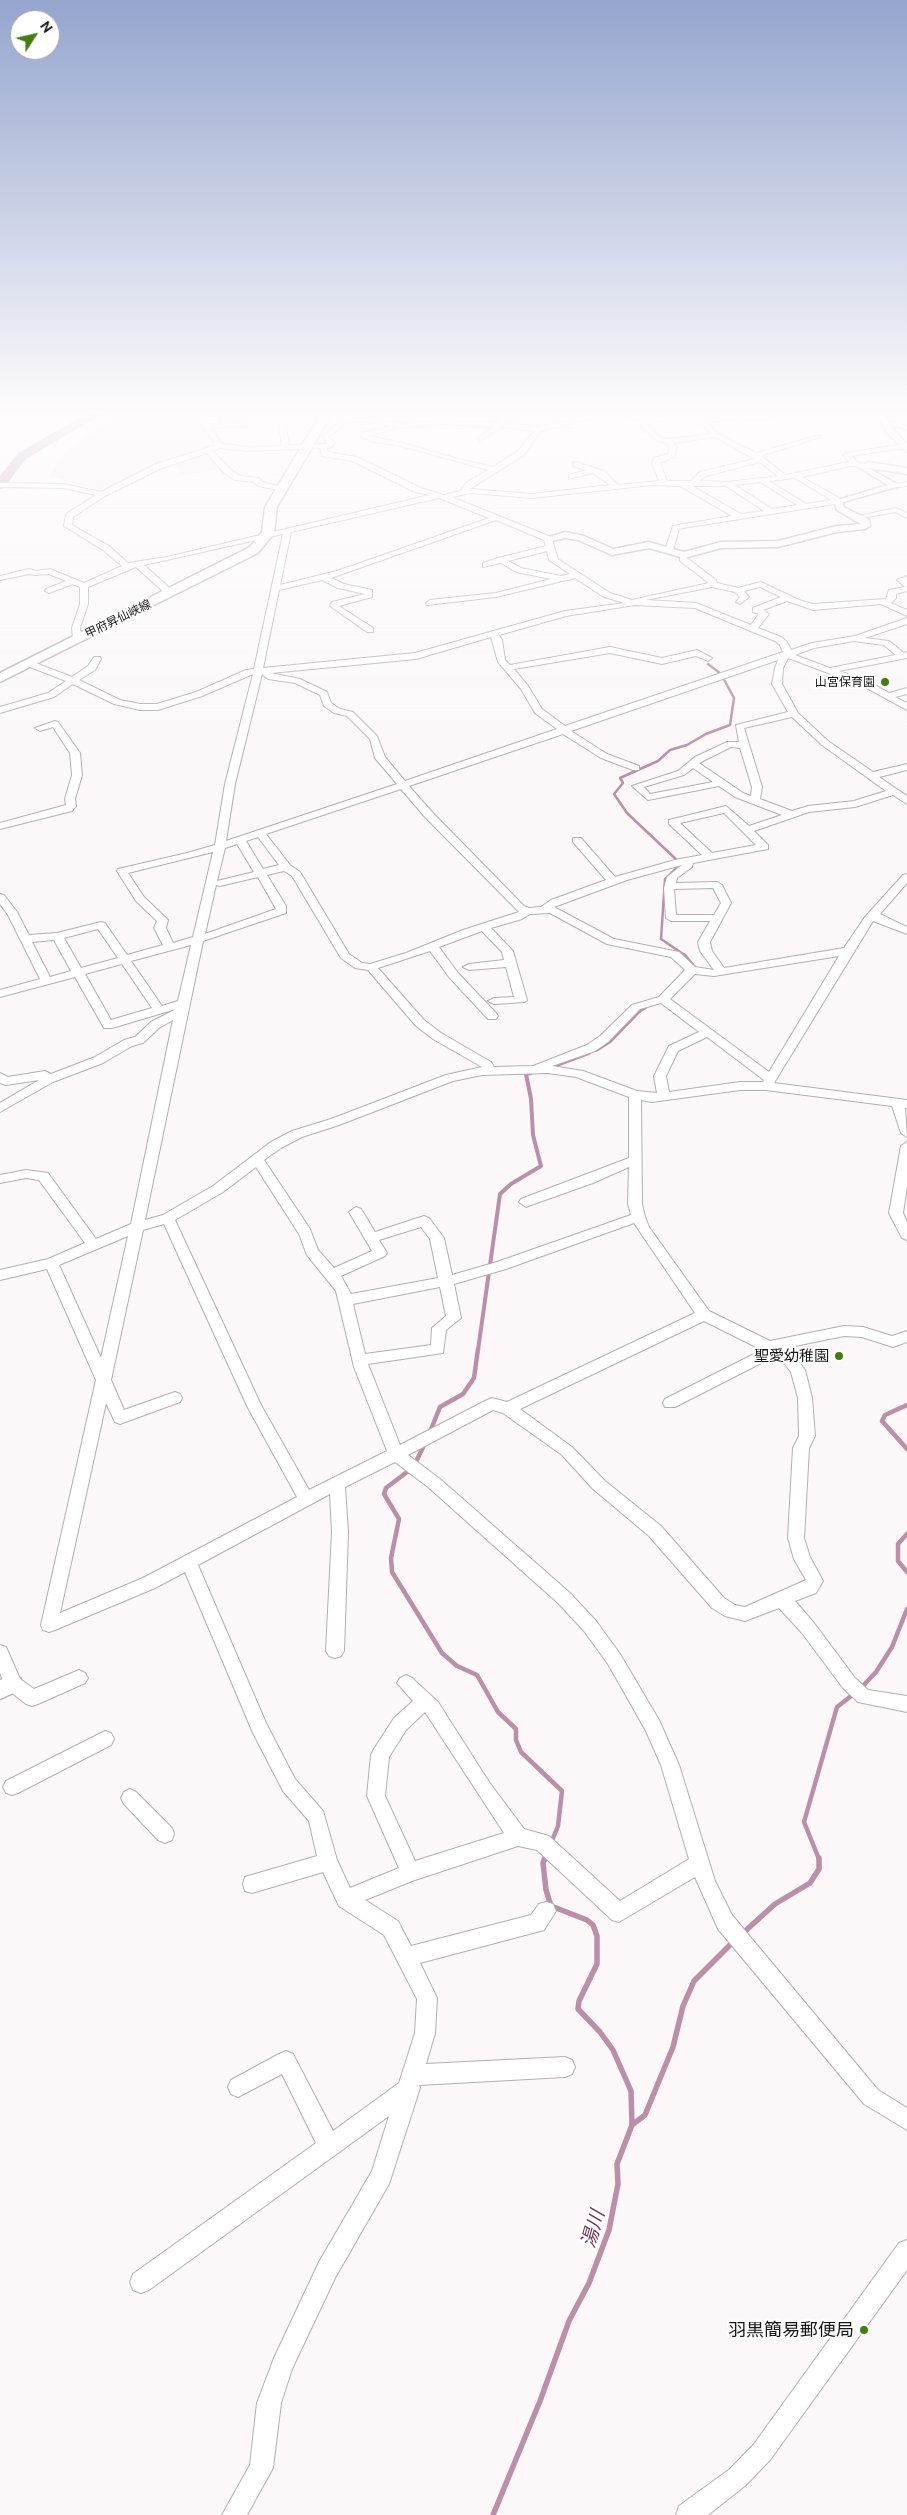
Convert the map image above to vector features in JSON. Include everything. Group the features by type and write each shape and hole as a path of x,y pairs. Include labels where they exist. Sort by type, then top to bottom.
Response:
{"main road":[{"path":"268,534 269,529"},
{"name":"甲府昇仙峡線","path":"0,678 254,550 268,534"}],"street":[{"path":"74,529 101,544 122,560 126,566"},
{"path":"276,588 368,564 464,529"},
{"path":"519,529 549,544 555,561 607,595 632,602 691,604 778,639 812,646"},
{"path":"669,550 678,529"},
{"path":"486,565 549,544 558,535 574,536 618,552 649,545 684,555 721,545 778,544 836,529"},
{"path":"0,578 29,571 35,573 50,571 84,586 126,566 288,530 260,671 230,784 220,846 182,1007 137,1227 49,1625 149,1583 306,1499 492,1404 508,1408 568,1452 599,1484 655,1531 718,1603 731,1611 745,1614 810,1588 815,1582 802,1559 796,1538 801,1448 807,1436 805,1398 798,1370 786,1355 704,1315 638,1217 635,1204 634,1095"},
{"path":"684,555 683,559 713,582 712,585"},
{"path":"501,560 519,570 564,578"},
{"path":"138,564 170,593"},
{"path":"430,602 496,595 576,575"},
{"path":"323,577 341,586 369,592 369,595 335,604 334,606 370,630"},
{"path":"738,590 761,584 813,608 886,601 892,598 892,592 907,587 901,580 907,578"},
{"path":"49,591 73,581"},
{"path":"28,663 74,681 117,702 150,708 199,694 242,674 416,656 565,614 712,585 738,590 744,594 745,598 740,602"},
{"path":"77,639 76,628 84,604 84,586"},
{"path":"752,628 759,623 761,617 765,614 756,610 788,598"},
{"path":"170,947 160,928 163,920 140,899 122,871 169,862 240,840 812,646 852,639 905,621 886,604 886,601"},
{"path":"494,635 498,640 502,660 525,688 538,711 604,756 636,768"},
{"path":"778,639 784,644 787,652 779,668 777,684 794,714 825,744 907,801"},
{"path":"852,639 886,644 905,656"},
{"path":"508,668 610,650 662,661 696,653 708,658"},
{"path":"786,656 831,670 866,684 907,708"},
{"path":"831,670 905,656"},
{"path":"0,710 50,695 92,668 97,659"},
{"path":"260,671 271,677 297,681 324,694 327,704 337,711 350,714 374,738 380,758 402,784 514,903 528,911"},
{"path":"887,696 907,691"},
{"path":"755,801 757,787 746,745 739,727 794,714"},
{"path":"0,826 68,809 71,806 70,800 77,775 75,753 55,724 40,728"},
{"path":"720,783 648,797 636,786 681,773 698,759 730,744 746,745"},
{"path":"693,764 739,795 790,814"},
{"path":"869,776 907,767"},
{"path":"747,830 808,809 855,804 893,792"},
{"path":"545,909 555,902 612,881 687,860 764,847 726,809 673,822 709,856"},
{"path":"260,833 286,867 296,874 345,956 359,966 371,967 528,911 545,909 552,910 611,942 674,954 692,970 704,973 848,951"},
{"path":"0,994 198,939 282,911 281,906 240,840"},
{"path":"577,840 612,881"},
{"path":"687,860 688,866 672,877 670,886 670,918 716,918"},
{"path":"220,883 286,867"},
{"path":"768,1082 848,951 873,915 906,879"},
{"path":"670,886 717,885 726,904 716,918 704,942 706,950 721,971"},
{"path":"0,897 13,914 46,981"},
{"path":"873,915 907,931"},
{"path":"26,939 57,936 101,925 159,1010"},
{"path":"484,927 508,951 520,1000 494,1001"},
{"path":"57,936 108,1025 159,1010 182,1007"},
{"path":"431,946 440,954 454,975 492,1016"},
{"path":"469,967 511,963"},
{"path":"371,967 420,1023 437,1036 487,1065 490,1070"},
{"path":"531,1069 591,1048 604,1039 636,1007 662,999 692,970"},
{"path":"662,999 708,1032 768,1082"},
{"path":"0,1108 49,1079 100,1060 128,1043 139,1040 154,1025 182,1007"},
{"path":"664,1097 660,1076 672,1049 708,1032"},
{"path":"0,1275 51,1263 137,1227 168,1218 218,1189 257,1160 297,1134 335,1122 450,1078 490,1070 548,1069 579,1074 634,1095 652,1098 768,1082 902,1103 907,1133"},
{"path":"0,1077 6,1081 46,1075 49,1079"},
{"path":"907,1146 896,1213 907,1235"},
{"path":"257,1160 297,1223 305,1232 312,1252 332,1274 343,1291 359,1360 396,1454 434,1483 564,1598 590,1626 614,1659 653,1726 670,1765 700,1863 725,1922 871,2097 907,2120"},
{"path":"526,1202 588,1180 621,1164 635,1161"},
{"path":"0,1179 26,1174 43,1176 93,1244"},
{"path":"332,1274 380,1253 356,1212"},
{"path":"345,1300 370,1297 447,1281 501,1266 638,1217"},
{"path":"168,1218 254,1406 306,1499"},
{"path":"359,1360 438,1349 439,1328 454,1318 437,1238 424,1221 372,1238"},
{"path":"51,1263 120,1418 174,1398"},
{"path":"508,1408 704,1315"},
{"path":"670,1403 773,1348 844,1331 863,1332 893,1342 907,1336"},
{"path":"335,1652 340,1532 337,1484"},
{"path":"189,1563 259,1728 289,1785 316,1818 328,1862 346,1898 391,1928 427,1998 425,2033 412,2081 381,2176 327,2270 282,2366 269,2403 261,2468 234,2515"},
{"path":"782,1599 808,1628 849,1683 864,1697 907,1704"},
{"path":"0,1652 6,1687 32,1698 79,1678"},
{"path":"406,1683 432,1708 518,1837"},
{"path":"410,1872 376,1796 380,1755 400,1724 425,1701"},
{"path":"12,1787 106,1739"},
{"path":"130,1798 165,1834"},
{"path":"346,1898 410,1872 518,1837 542,1842 618,1913 700,1863"},
{"path":"252,1884 328,1862"},
{"path":"406,1957 530,1926 537,1923 546,1910"},
{"path":"238,2087 286,2061 329,2146"},
{"path":"141,2282 329,2146 412,2081 565,2067"},
{"path":"688,2515 738,2477 762,2452 907,2251"}],"waterway":[{"path":"686,956 661,939 665,879 681,864 627,813 614,794 623,783 620,778 658,761 670,750 687,745 706,734 730,725 734,698 721,674 708,664"},
{"path":"684,955 694,967 694,971"},
{"path":"596,1050 610,1041 639,1011 647,1006"},
{"path":"549,1068 589,1053"},
{"path":"478,1350 500,1194 511,1184 541,1166 533,1135 531,1099 526,1074 531,1073"},
{"path":"430,1432 440,1407 463,1394 474,1378 478,1349"},
{"path":"907,1405 885,1415 882,1421 907,1449"},
{"path":"415,1464 425,1443"},
{"path":"411,1469 386,1488 384,1494 399,1519 391,1558 392,1572 442,1653 457,1666 477,1675 498,1712 516,1729 516,1740 521,1752 562,1791 558,1826 551,1843"},
{"path":"907,1534 898,1544 898,1561 907,1572"},
{"path":"860,1689 876,1672 892,1647 907,1609"},
{"path":"819,1859 804,1822 837,1707 855,1693"},
{"path":"544,1859 546,1854"},
{"path":"545,1858 543,1863 546,1890 551,1906 587,1920 593,1925 597,1936 597,1964 579,2001 578,2009 600,2032 613,2050 631,2091 632,2125"},
{"path":"743,1933 775,1904 810,1883 819,1869 819,1859"},
{"name":"湯川","path":"632,2125 645,2115 673,2047 683,2006 694,1981 734,1941"},
{"name":"湯川","path":"493,2515 540,2401 569,2321 589,2283 609,2230 618,2184 617,2164 632,2125"}],"place":[{"name":"山宮保育園","path":"885,682"},
{"name":"聖愛幼稚園","path":"839,1356"},
{"name":"羽黒簡易郵便局","path":"864,2330"}]}
